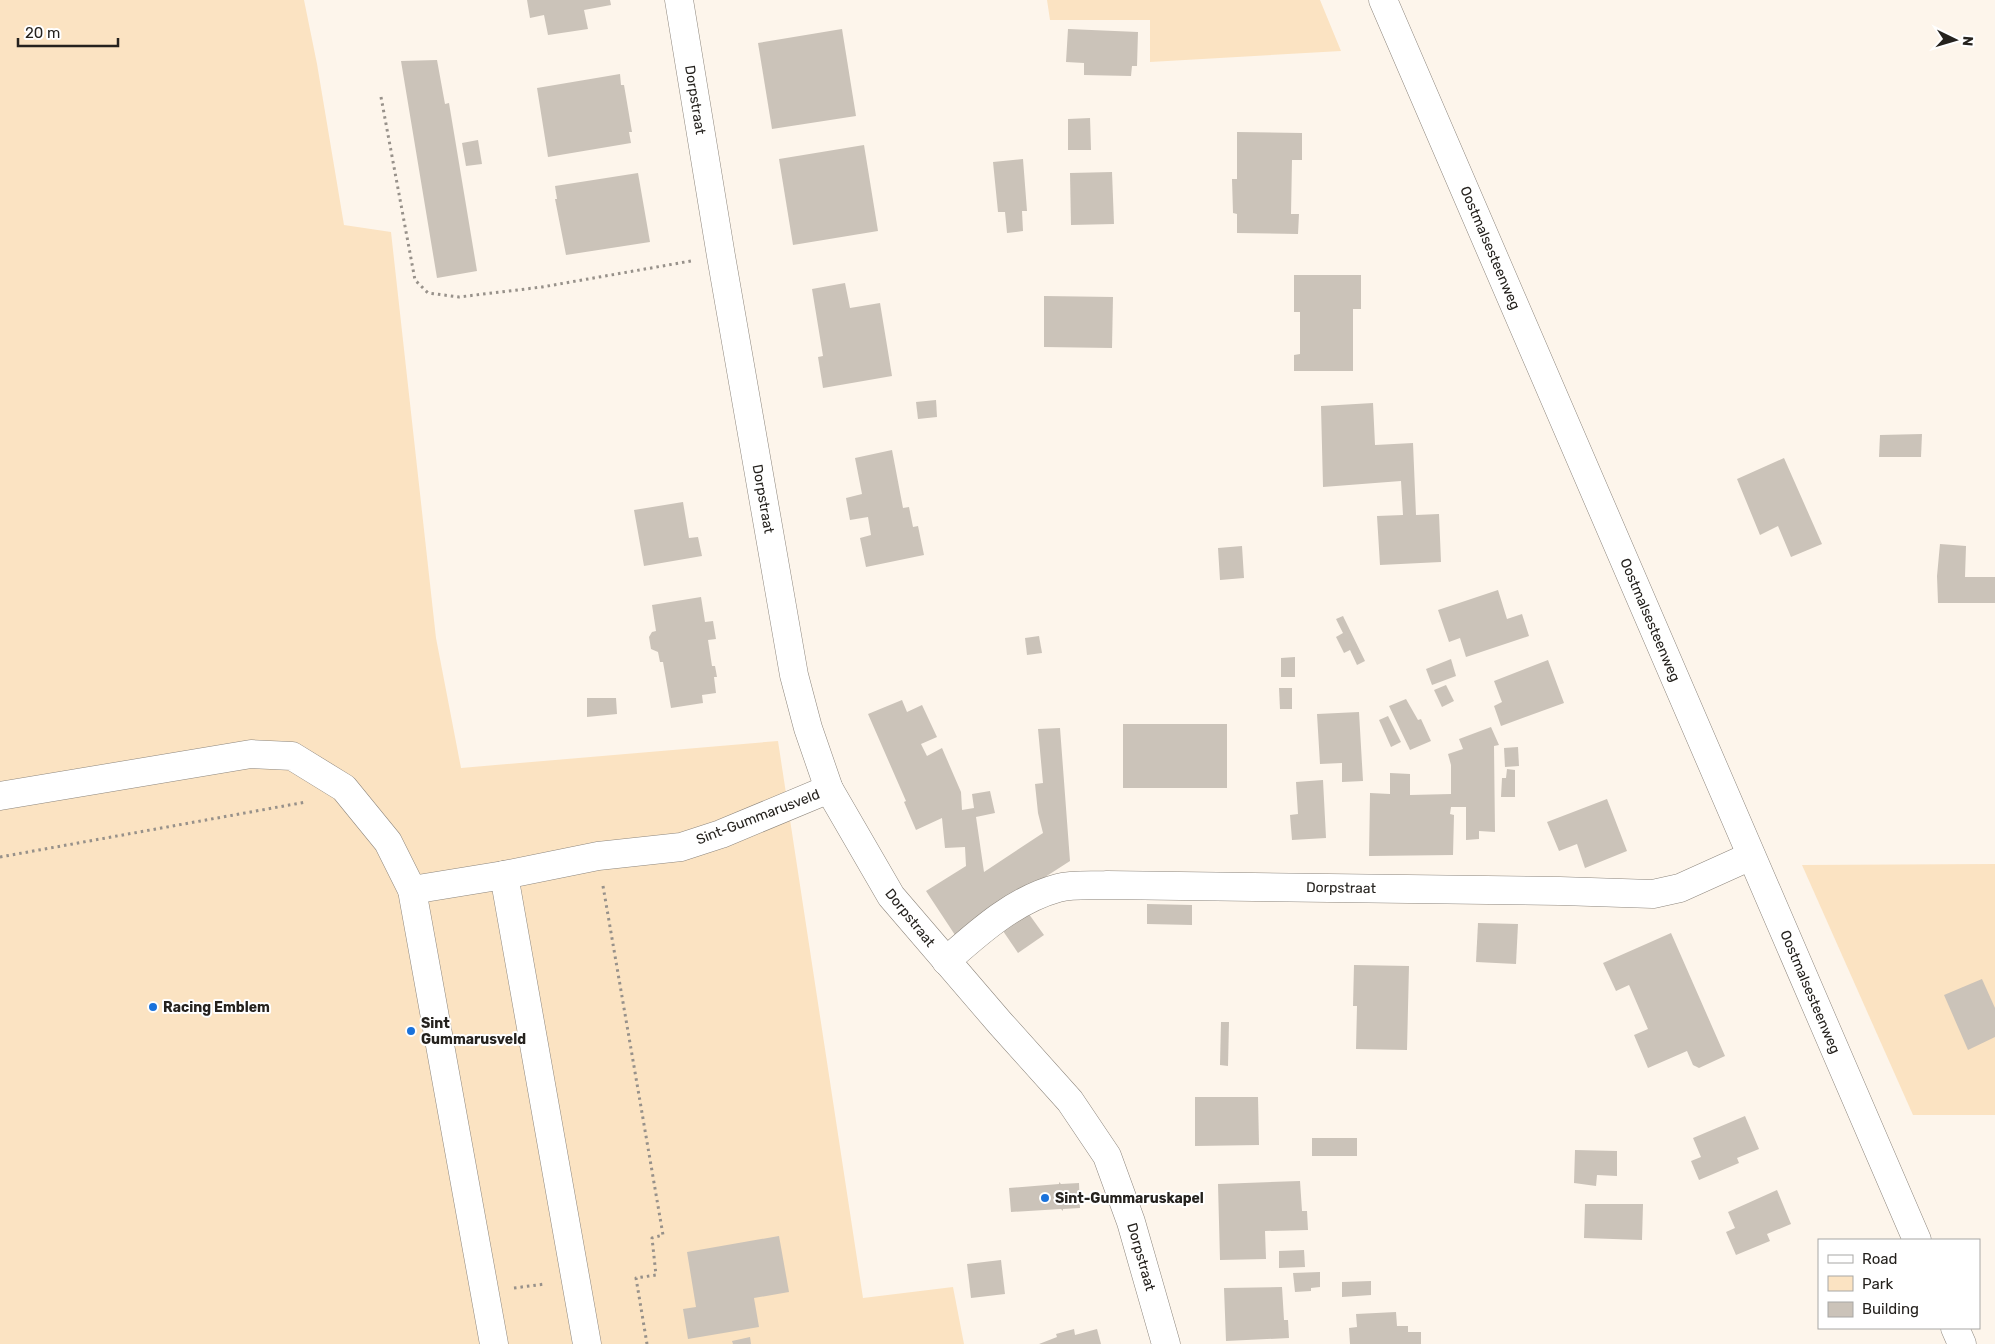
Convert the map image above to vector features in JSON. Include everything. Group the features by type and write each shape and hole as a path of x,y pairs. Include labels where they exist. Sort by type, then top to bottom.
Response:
{"street":[{"name":"Dorpstraat","path":"679,0 721,256 794,675 808,728 829,789 890,896 1070,1101 1107,1156 1131,1222 1166,1344"},
{"name":"Oostmalsesteenweg","path":"1383,0 1917,1239"},
{"path":"0,796 251,754 292,756 344,788 388,842 412,890 494,1344"},
{"name":"Sint-Gummarusveld","path":"412,890 504,875 598,856 681,846 722,834 829,789"},
{"name":"Dorpstraat","path":"946,961 992,922 1032,897 1059,888 1108,885 1653,894 1680,888 1751,856"},
{"path":"504,875 586,1344"},
{"path":"1955,1329 1962,1344"}],"path":[{"path":"381,97 415,280 428,293 459,297 542,287 721,256"},
{"path":"0,856 310,802"},
{"path":"598,856 663,1236 652,1238 656,1275 636,1278 647,1344"},
{"path":"485,1293 575,1279"}],"green space":[{"name":"Sint Gummarusveld","path":"0,0 304,0 317,64 344,225 391,232 436,638 461,768 778,741 863,1298 953,1287 964,1344 0,1344"},
{"path":"1047,0 1320,0 1341,51 1150,62 1150,20 1050,20"},
{"path":"1995,864 1995,1115 1913,1115 1802,865"}],"building":[{"path":"527,0 610,0 611,5 584,10 588,29 548,35 544,15 530,18"},
{"path":"842,29 856,116 772,129 758,43"},
{"path":"1068,29 1138,32 1137,66 1132,66 1131,76 1084,75 1084,63 1066,62"},
{"path":"437,60 445,104 449,103 477,271 437,278 401,61"},
{"path":"620,74 621,85 624,85 632,132 629,132 631,143 548,157 537,88"},
{"path":"1090,118 1091,150 1068,150 1068,119"},
{"path":"1237,132 1302,133 1302,160 1292,160 1291,214 1299,214 1298,234 1237,233 1237,214 1233,213 1232,179 1237,179"},
{"path":"478,140 482,164 466,166 462,143"},
{"path":"864,145 878,231 793,245 779,159"},
{"path":"1023,159 1027,211 1022,211 1023,231 1007,233 1005,212 998,212 993,162"},
{"path":"1112,172 1114,224 1071,225 1070,173"},
{"path":"638,173 650,242 566,255 555,199 557,199 555,186"},
{"path":"1294,275 1361,275 1361,309 1353,309 1353,371 1294,371 1294,355 1300,354 1300,312 1294,312"},
{"path":"845,283 850,308 880,303 892,376 823,388 818,357 823,356 812,289"},
{"path":"1044,296 1113,297 1112,348 1044,347"},
{"path":"936,400 937,417 918,419 916,402"},
{"path":"1373,403 1375,445 1413,443 1416,515 1439,514 1441,562 1380,565 1377,516 1403,515 1401,481 1323,487 1321,406"},
{"path":"1922,434 1921,457 1879,457 1880,435"},
{"path":"892,450 903,508 909,507 913,527 918,526 924,555 866,567 860,538 871,535 868,517 850,520 846,498 862,494 855,458"},
{"path":"1784,458 1822,544 1791,557 1778,526 1760,535 1737,479"},
{"path":"683,502 689,538 698,537 702,556 644,566 634,510"},
{"path":"1940,544 1966,546 1965,577 1995,577 1995,603 1938,603 1937,576"},
{"path":"1242,546 1244,578 1220,580 1218,548"},
{"path":"1498,590 1507,619 1522,614 1529,636 1466,657 1460,638 1449,642 1438,610"},
{"path":"701,597 705,622 713,621 716,639 708,640 712,666 715,666 717,677 714,677 716,693 702,695 703,703 671,708 663,662 660,662 658,652 651,649 649,637 652,632 656,631 652,605"},
{"path":"1343,616 1365,661 1357,665 1350,650 1344,653 1336,637 1343,633 1336,619"},
{"path":"1039,636 1042,653 1027,655 1025,638"},
{"path":"1295,657 1295,677 1281,677 1281,658"},
{"path":"1451,659 1456,676 1432,685 1426,669"},
{"path":"1548,660 1564,703 1501,726 1494,706 1502,702 1494,681"},
{"path":"1446,685 1454,701 1442,707 1434,690"},
{"path":"1279,688 1292,688 1292,709 1280,709"},
{"path":"587,698 616,698 617,714 587,717"},
{"path":"1406,699 1418,720 1421,719 1431,741 1410,750 1389,706"},
{"path":"902,700 907,712 922,705 937,737 921,744 927,756 942,748 961,792 962,810 974,808 972,794 990,791 995,813 976,817 984,872 1043,833 1038,813 1035,784 1043,783 1038,729 1060,728 1070,861 955,935 926,891 966,866 965,847 945,848 942,818 916,830 904,802 906,801 868,714"},
{"path":"1359,712 1363,781 1342,782 1342,763 1320,764 1317,714"},
{"path":"1388,716 1401,742 1391,747 1379,720"},
{"path":"1123,724 1227,724 1227,788 1123,788"},
{"path":"1491,727 1499,745 1494,746 1495,832 1479,831 1479,839 1466,840 1466,807 1451,807 1450,814 1454,815 1453,855 1369,856 1370,793 1390,794 1390,773 1410,774 1410,795 1451,794 1451,765 1448,754 1463,749 1459,739"},
{"path":"1518,747 1519,766 1505,767 1504,748"},
{"path":"1507,769 1515,770 1515,797 1501,797 1502,778 1506,778"},
{"path":"1323,780 1326,838 1292,840 1290,815 1298,814 1296,782"},
{"path":"1607,799 1627,851 1585,868 1577,844 1559,851 1547,822"},
{"path":"1147,904 1192,905 1192,925 1147,924"},
{"path":"1026,910 1044,935 1018,953 1001,928"},
{"path":"1478,923 1518,924 1516,964 1476,962"},
{"path":"1671,933 1725,1056 1699,1068 1693,1065 1687,1051 1648,1068 1634,1035 1648,1029 1629,985 1616,991 1603,963"},
{"path":"1354,965 1409,966 1407,1050 1356,1049 1357,1006 1353,1006"},
{"path":"1982,979 1995,1008 1995,1037 1968,1050 1944,995"},
{"path":"1221,1022 1229,1022 1228,1066 1220,1065"},
{"path":"1195,1097 1258,1097 1259,1145 1195,1146"},
{"path":"1745,1116 1759,1149 1737,1158 1739,1163 1699,1180 1691,1161 1701,1157 1693,1138"},
{"path":"1312,1138 1357,1138 1357,1156 1312,1156"},
{"path":"1575,1150 1617,1151 1617,1176 1597,1175 1596,1186 1574,1183"},
{"path":"1300,1181 1302,1211 1307,1211 1308,1230 1265,1231 1266,1259 1220,1260 1218,1184"},
{"name":"Sint-Gummaruskapel","path":"1059,1182 1061,1184 1079,1183 1080,1208 1063,1209 1063,1211 1061,1209 1011,1212 1009,1188 1059,1184"},
{"path":"1777,1190 1791,1224 1767,1234 1770,1241 1736,1255 1726,1232 1735,1228 1728,1212"},
{"path":"1585,1204 1643,1204 1642,1240 1584,1238"},
{"path":"779,1236 789,1292 754,1298 759,1327 688,1339 683,1309 696,1307 687,1252"},
{"path":"1304,1250 1305,1267 1279,1268 1279,1251"},
{"path":"1001,1260 1005,1294 971,1298 967,1264"},
{"path":"1320,1272 1320,1287 1311,1288 1311,1291 1295,1292 1293,1273"},
{"path":"1371,1281 1371,1295 1342,1297 1342,1282"},
{"path":"1282,1287 1284,1320 1288,1320 1289,1338 1226,1341 1224,1288"},
{"path":"1396,1312 1397,1326 1408,1326 1408,1332 1421,1332 1421,1344 1350,1344 1349,1328 1357,1327 1356,1314"},
{"path":"1074,1329 1075,1335 1097,1329 1101,1344 1039,1344 1057,1337 1056,1334"},
{"path":"750,1337 751,1344 733,1344 732,1341"}],"place":[{"name":"Racing Emblem","path":"153,1007"},
{"name":"Sint Gummarusveld","path":"411,1031"},
{"name":"Sint-Gummaruskapel","path":"1045,1198"}]}
